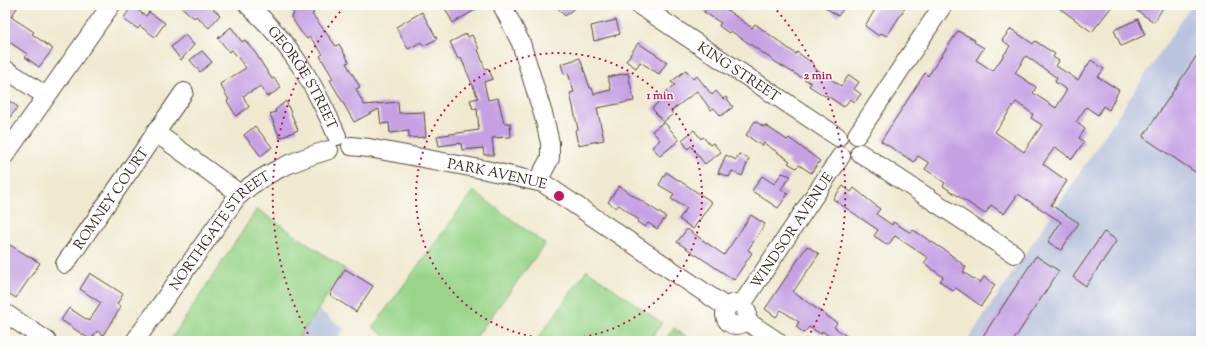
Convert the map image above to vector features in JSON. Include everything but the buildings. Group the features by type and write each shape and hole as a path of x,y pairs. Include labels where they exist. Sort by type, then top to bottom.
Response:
{"street":[{"path":"5,155 110,5"},
{"name":"GEORGE STREET","path":"248,5 271,26 295,56 313,84 339,144"},
{"path":"502,5 521,43 544,117 550,143 550,158 538,181"},
{"name":"KING STREET","path":"639,5 838,137"},
{"path":"857,135 943,5"},
{"path":"5,69 46,96"},
{"name":"ROMNEY COURT","path":"65,264 184,92"},
{"name":"ROMNEY COURT","path":"155,132 240,194"},
{"path":"849,132 857,135 862,144 860,153 852,159 841,156 836,149 838,137 849,132"},
{"name":"PARK AVENUE","path":"339,144 428,158 538,181 738,311 777,341"},
{"name":"NORTHGATE STREET","path":"135,341 240,194 249,186 273,172 304,157 339,144"},
{"path":"860,153 1014,254"},
{"name":"WINDSOR AVENUE","path":"738,311 841,156"},
{"path":"5,313 47,341"}],"shaded area":[{"path":"1192,5 1201,5 1201,341 967,341"},
{"path":"318,309 344,329 335,341 297,341"}],"green space":[{"path":"473,191 545,244 473,341 392,341 373,327"},
{"path":"257,209 345,269 297,341 170,341"},
{"path":"587,270 662,323 649,341 536,341"},
{"path":"674,328 693,341 665,341"}]}
